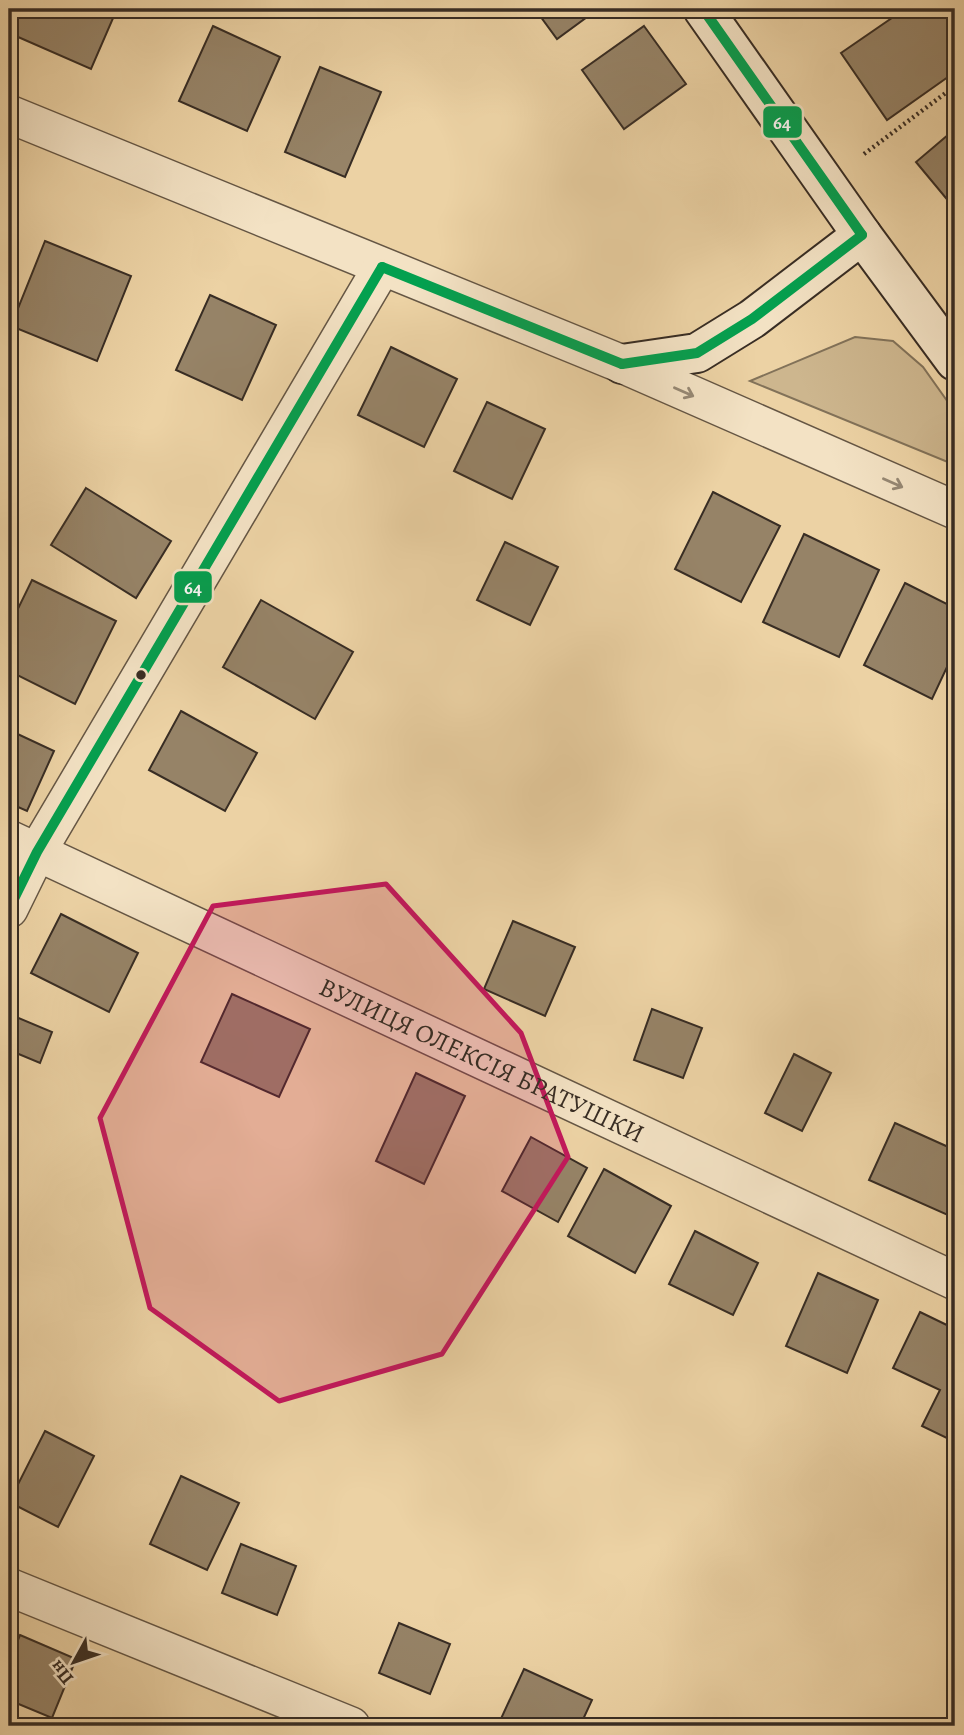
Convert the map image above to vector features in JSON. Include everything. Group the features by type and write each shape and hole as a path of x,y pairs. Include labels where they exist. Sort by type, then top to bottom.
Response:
{"main road":[{"path":"703,9 862,235 955,361"},
{"path":"622,364 697,352 752,319 862,235"}],"street":[{"path":"9,114 622,364 955,510"},
{"path":"9,909 23,846 382,267"},
{"name":"ВУЛИЦЯ ОЛЕКСІЯ БРАТУШКИ","path":"23,846 955,1281"},
{"path":"9,1587 351,1726"}],"path":[{"path":"864,154 955,86"}],"highlighted area":[{"path":"386,884 521,1033 568,1157 442,1354 279,1401 150,1308 100,1118 213,906"}],"shaded area":[{"path":"855,337 893,341 923,367 955,412 955,465 750,381"}],"building":[{"path":"9,9 117,9 91,69 9,33"},
{"path":"535,9 598,9 557,39"},
{"path":"905,9 948,9 955,19 955,72 887,120 841,53"},
{"path":"213,26 280,57 247,131 179,101"},
{"path":"644,26 686,84 624,129 582,70"},
{"path":"320,67 381,92 345,177 285,152"},
{"path":"955,129 955,209 916,162"},
{"path":"45,241 131,276 97,361 11,326"},
{"path":"210,295 276,325 242,400 176,370"},
{"path":"391,347 457,379 424,447 358,415"},
{"path":"487,402 545,429 512,499 454,471"},
{"path":"86,488 171,541 136,598 51,545"},
{"path":"713,492 780,526 741,602 675,569"},
{"path":"804,534 879,570 839,657 763,622"},
{"path":"505,542 558,567 530,625 477,600"},
{"path":"32,580 116,621 75,704 9,671 9,627"},
{"path":"905,583 955,608 955,650 932,699 864,665"},
{"path":"261,600 353,652 315,719 223,667"},
{"path":"181,711 257,753 225,811 149,770"},
{"path":"9,730 54,751 27,811 9,803"},
{"path":"61,914 138,953 109,1012 31,973"},
{"path":"513,921 575,947 545,1016 484,989"},
{"path":"232,994 310,1029 279,1097 201,1062"},
{"path":"652,1009 702,1028 683,1078 634,1060"},
{"path":"9,1014 52,1032 40,1063 9,1050"},
{"path":"794,1054 831,1073 802,1131 765,1113"},
{"path":"416,1073 465,1096 424,1184 376,1161"},
{"path":"895,1123 955,1150 955,1204 950,1216 869,1180"},
{"path":"531,1137 587,1168 558,1222 502,1191"},
{"path":"604,1169 671,1206 635,1273 568,1236"},
{"path":"695,1231 758,1263 733,1315 669,1284"},
{"path":"818,1273 878,1300 847,1373 786,1346"},
{"path":"920,1312 955,1329 955,1442 922,1426 940,1390 893,1368"},
{"path":"45,1431 94,1456 58,1527 9,1502"},
{"path":"181,1476 239,1503 207,1570 150,1544"},
{"path":"241,1544 296,1566 277,1615 222,1593"},
{"path":"399,1623 450,1644 430,1694 379,1673"},
{"path":"20,1635 76,1659 52,1718 9,1700 9,1662"},
{"path":"524,1669 592,1700 580,1726 506,1726 499,1723"},
{"path":"218,1719 236,1726 215,1726"}],"transit line":[{"name":"64","path":"703,9 862,235"},
{"name":"64","path":"622,364 697,353 752,319 862,235"},
{"name":"64","path":"382,267 622,364"},
{"name":"64","path":"9,909 37,852 382,267"}]}
